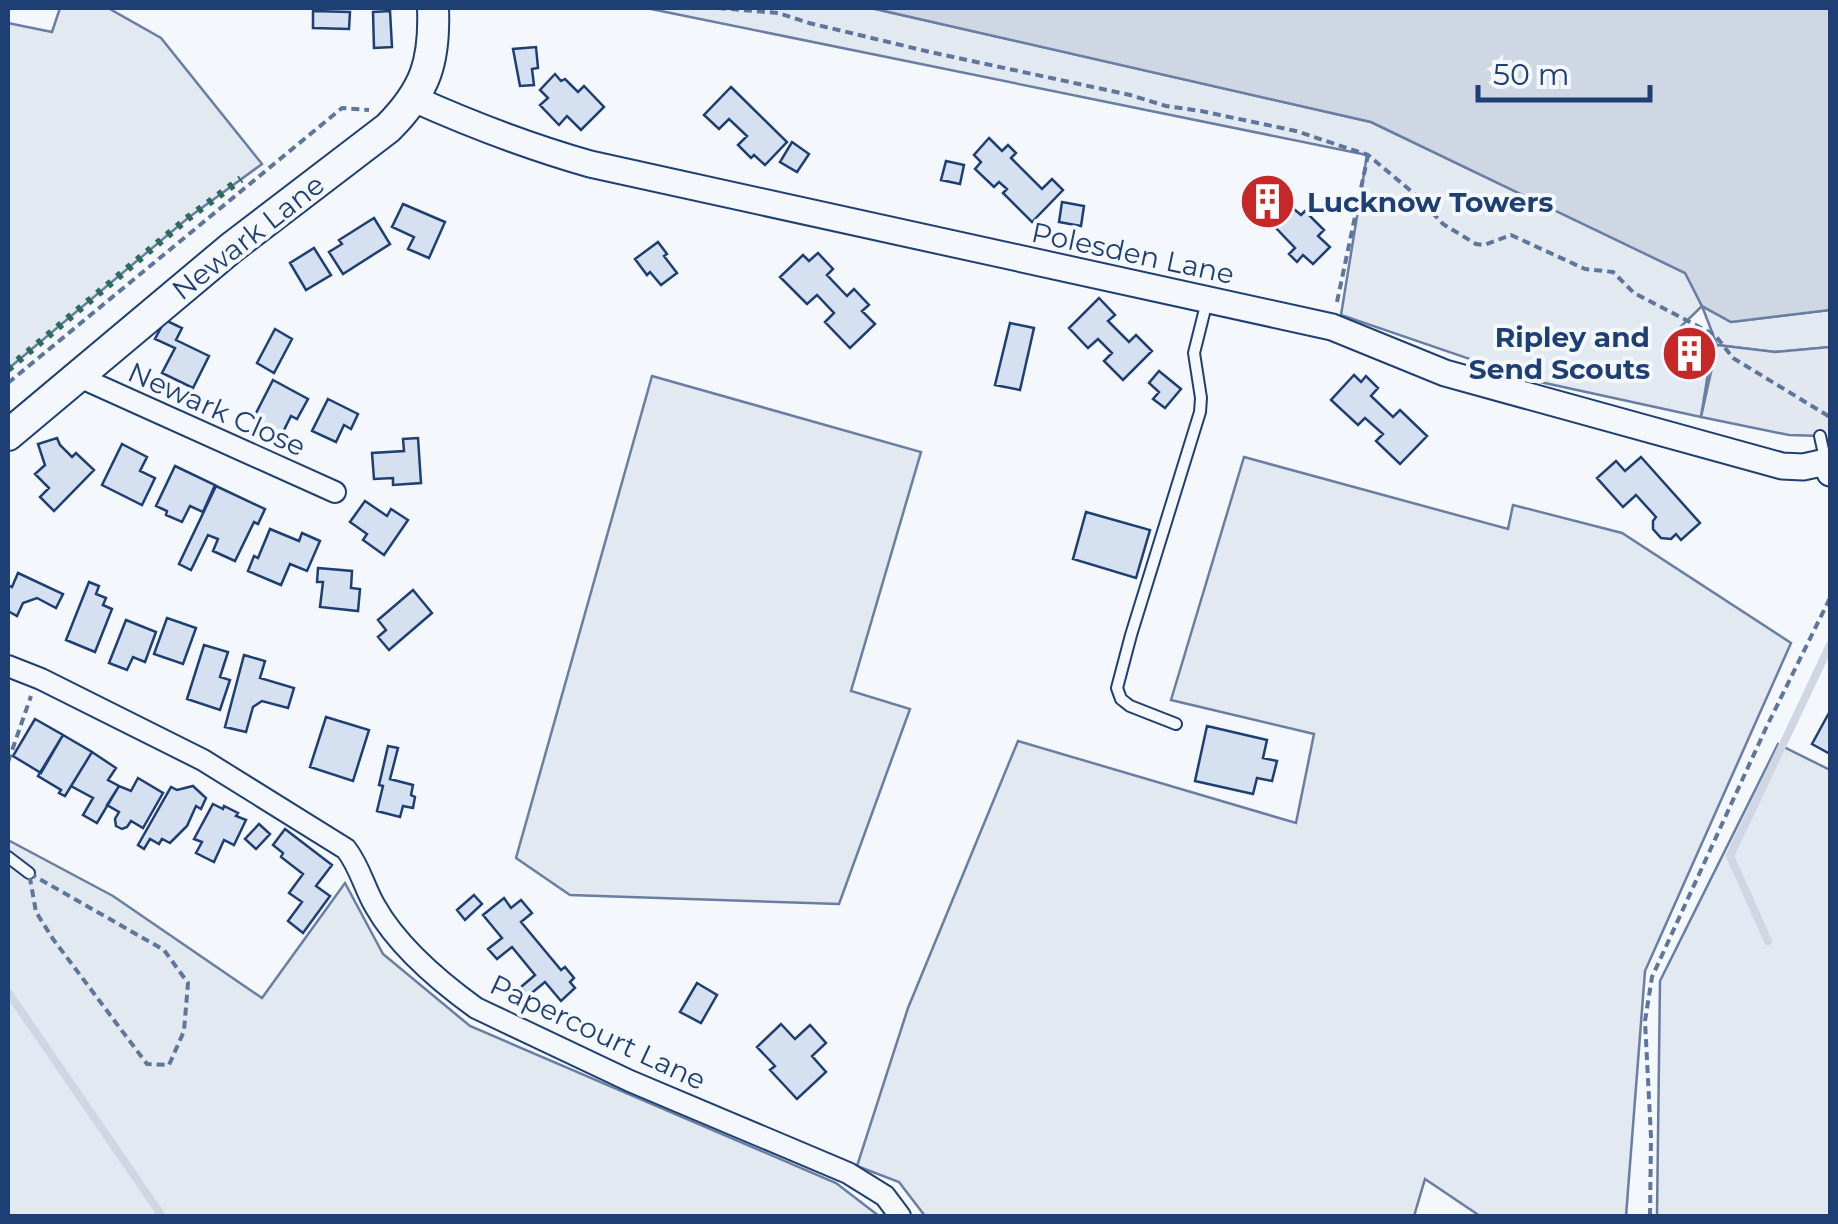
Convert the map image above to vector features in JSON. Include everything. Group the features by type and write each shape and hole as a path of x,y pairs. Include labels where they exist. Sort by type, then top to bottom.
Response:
{"main road":[{"name":"Newark Lane","path":"8,435 231,248 401,116 429,68 434,8"}],"street":[{"name":"Polesden Lane","path":"412,98 482,130 590,164 1332,327 1445,373 1782,466 1828,468"},
{"name":"Newark Close","path":"77,376 335,492"},
{"name":"Papercourt Lane","path":"8,666 203,760 346,850 357,864 374,905 396,937 476,1008 630,1080 848,1173 885,1196 900,1216"}],"lane":[{"path":"1176,724 1130,706 1121,699 1117,688 1200,412 1194,353 1207,300"},
{"path":"1820,436 1828,468"},
{"path":"8,857 30,873"}],"path":[{"path":"718,8 778,13 930,52 1296,132 1368,155 1417,196 1442,224 1476,244 1511,235 1584,269 1613,272 1634,294 1715,335 1733,358 1830,418"},
{"path":"8,384 342,108 370,110"},
{"path":"1332,327 1368,155"},
{"path":"1650,1216 1651,1136 1645,1021 1652,977 1830,598"},
{"path":"8,762 41,679"},
{"path":"30,873 164,950 188,983 184,1031 169,1065 146,1064 63,954 36,912 30,873"}],"shaded area":[{"path":"60,8 108,8 161,38 262,164 188,218 8,369 8,23 52,32"},
{"path":"646,8 871,8 1371,122 1686,273 1702,306 1668,339 1665,359 1709,367 1701,417 1531,380 1341,315 1367,155"},
{"path":"871,8 1830,8 1830,310 1731,322 1702,306 1685,273 1371,122"},
{"path":"1702,306 1731,322 1830,310 1830,347 1775,352 1717,345"},
{"path":"1717,345 1775,352 1830,347 1830,442 1820,436 1789,435 1701,417"},
{"path":"652,376 921,452 851,691 910,709 839,904 570,895 516,858"},
{"path":"1244,457 1508,529 1513,505 1622,533 1791,643 1645,971 1626,1216 1480,1216 1425,1179 1414,1216 925,1216 899,1182 857,1166 908,1008 1018,741 1296,823 1314,734 1171,700"},
{"path":"1778,744 1830,770 1830,1216 1657,1216 1660,981"},
{"path":"8,840 113,896 262,998 345,883 383,954 470,1026 836,1183 879,1216 8,1216"}],"building":[{"path":"313,11 350,12 349,29 313,28"},
{"path":"390,11 392,47 374,48 373,12"},
{"path":"536,47 538,68 532,69 534,85 520,86 513,49"},
{"path":"555,74 578,92 584,86 604,107 581,130 567,116 559,125 540,105 548,98 540,90"},
{"path":"731,87 787,142 765,165 738,145 747,136 729,119 719,129 704,115"},
{"path":"989,138 1002,151 1008,145 1016,153 1011,158 1042,189 1052,179 1063,190 1032,222 1003,193 1007,189 999,182 994,187 975,169 981,162 974,155"},
{"path":"792,142 809,154 797,172 780,162"},
{"path":"946,161 964,165 960,184 941,180"},
{"name":"Lucknow Towers","path":"1260,176 1294,209 1276,228 1242,194"},
{"path":"1062,202 1084,206 1081,226 1059,222"},
{"path":"403,204 445,222 429,258 408,249 414,237 392,227"},
{"path":"1294,209 1301,215 1305,211 1324,230 1318,236 1330,247 1313,264 1303,255 1297,262 1289,254 1295,248 1276,228"},
{"path":"374,218 390,244 343,274 329,252 342,244 339,240"},
{"path":"658,242 677,273 661,285 635,259"},
{"path":"314,248 331,275 306,290 290,263"},
{"path":"818,253 833,269 827,275 847,296 854,289 869,305 862,311 875,324 850,348 825,322 834,313 817,295 807,304 780,277 803,255 809,261"},
{"path":"1099,298 1115,315 1108,321 1129,342 1136,335 1152,351 1123,380 1104,361 1112,353 1098,339 1088,348 1069,328"},
{"path":"165,320 182,328 176,340 209,356 193,388 162,373 175,348 155,339"},
{"path":"1010,323 1034,328 1020,390 995,385"},
{"path":"275,329 292,339 274,373 257,363"},
{"name":"Ripley and Send Scouts","path":"1668,339 1712,345 1709,367 1665,360"},
{"path":"1159,371 1181,389 1165,408 1153,399 1159,392 1149,383"},
{"path":"1354,375 1361,382 1366,376 1378,388 1371,396 1393,417 1400,410 1427,436 1400,464 1376,441 1383,434 1365,418 1358,425 1331,400"},
{"path":"273,380 308,399 297,419 291,416 282,434 253,419"},
{"path":"328,399 358,414 351,429 344,425 336,442 312,431"},
{"path":"57,438 72,457 76,453 94,470 54,511 40,497 49,488 35,474 45,465 38,444"},
{"path":"418,438 421,483 393,485 393,478 374,479 372,453 404,451 403,439"},
{"path":"122,444 147,457 140,471 155,478 142,505 102,485"},
{"path":"1641,457 1700,523 1681,540 1676,534 1671,539 1661,538 1653,529 1656,517 1636,495 1623,507 1597,478 1616,461 1625,471"},
{"path":"175,466 215,485 203,512 190,506 182,522 156,506"},
{"path":"216,486 265,509 258,524 254,522 235,561 213,551 218,539 208,535 191,570 179,564"},
{"path":"365,501 387,516 391,509 408,520 384,555 363,540 367,534 350,522"},
{"path":"1086,512 1150,530 1136,578 1073,559"},
{"path":"270,529 299,541 302,533 320,541 307,571 290,564 281,585 248,571"},
{"path":"318,568 352,571 351,588 360,589 358,611 320,607 323,582 317,582"},
{"path":"18,573 63,594 56,608 37,598 23,603 17,616 8,611 8,585 12,587"},
{"path":"89,582 99,586 96,594 106,598 103,605 112,609 95,652 66,640"},
{"path":"413,590 432,613 389,650 378,637 386,630 378,620"},
{"path":"167,618 196,628 183,664 154,654"},
{"path":"126,620 156,632 145,662 133,657 127,670 109,663"},
{"path":"204,645 228,652 220,677 230,680 220,710 187,699"},
{"path":"244,655 265,661 260,678 294,688 288,708 262,701 253,707 246,732 225,727"},
{"path":"1830,711 1830,754 1812,744"},
{"path":"326,717 369,730 353,781 310,767"},
{"path":"35,719 63,735 41,773 13,756"},
{"path":"1207,726 1267,740 1263,758 1277,761 1272,781 1257,778 1253,794 1195,781"},
{"path":"63,735 92,752 65,796 38,776"},
{"path":"388,746 398,748 390,779 413,785 413,808 403,806 400,817 377,811"},
{"path":"92,752 116,768 108,780 119,786 97,823 83,815 93,798 71,786"},
{"path":"138,778 163,793 143,828 131,821 122,829 116,826 119,812 107,805 119,786 131,791"},
{"path":"193,786 206,798 201,809 196,806 187,826 170,843 162,839 159,844 150,839 144,849 138,845 171,787 177,790"},
{"path":"213,804 246,820 234,845 224,840 214,862 196,853 202,842 194,839"},
{"path":"259,824 270,834 256,849 245,839"},
{"path":"285,829 332,865 316,886 330,896 303,933 288,921 302,902 289,893 303,874 281,857 283,853 273,845"},
{"path":"474,895 482,904 465,920 457,910"},
{"path":"504,898 511,908 521,900 532,913 521,922 561,970 565,967 574,978 570,982 575,988 561,1001 545,982 528,996 521,987 535,975 512,947 497,959 488,949 502,938 483,915"},
{"path":"697,983 717,995 701,1023 680,1012"},
{"path":"781,1024 795,1039 810,1025 826,1043 812,1056 826,1072 797,1099 770,1070 775,1066 757,1047"}],"waterway":[{"path":"1768,941 1730,856 1830,645"},
{"path":"8,992 162,1216"}],"hedge":[{"path":"8,369 188,218 241,179"}],"place":[{"name":"Lucknow Towers","path":"1268,202"},
{"name":"Ripley and Send Scouts","path":"1689,353"}]}
